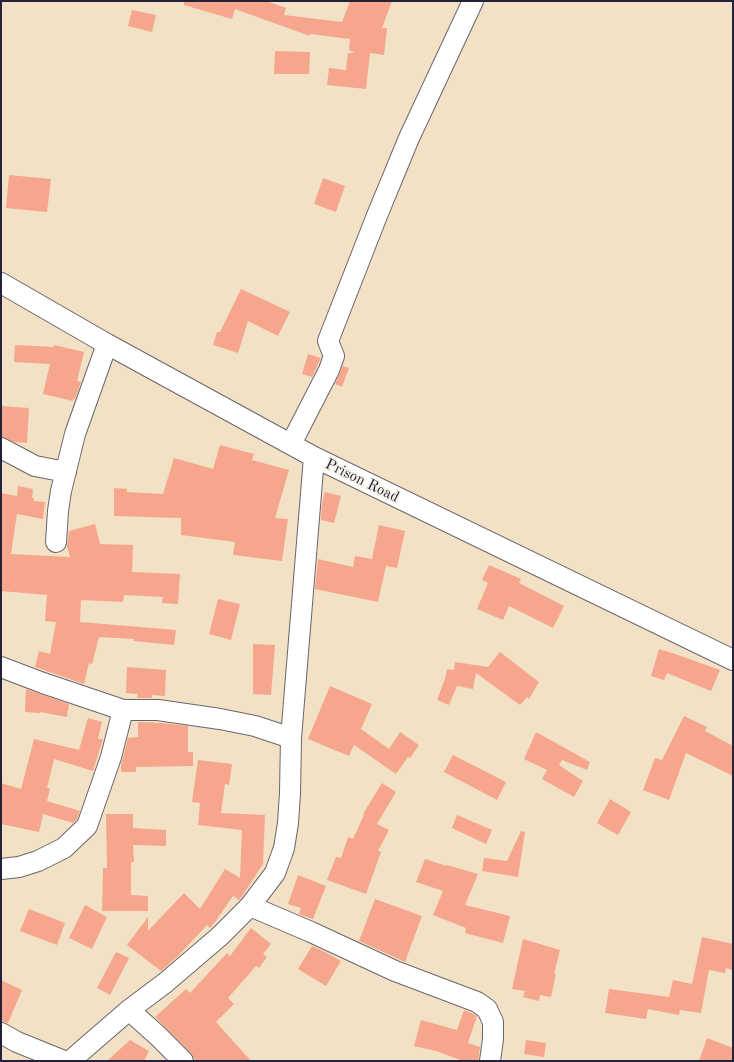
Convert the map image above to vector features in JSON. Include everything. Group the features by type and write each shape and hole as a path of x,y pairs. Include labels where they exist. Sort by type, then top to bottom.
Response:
{"street":[{"path":"291,444 329,370 334,356 328,341 405,146 473,1"},
{"name":"Prison Road","path":"1,283 107,344 314,457 733,660"},
{"path":"56,542 61,491 75,434 107,344"},
{"path":"1,448 35,466 66,472"},
{"path":"70,1061 129,1010 166,983 220,936 250,906 275,873 284,848 288,823 291,738 314,457"},
{"path":"1,668 123,710 158,710 220,719 255,726 291,738"},
{"path":"1,869 19,867 38,861 64,848 86,826 111,757 123,710"},
{"path":"250,906 395,971 477,1002 487,1008 493,1022 490,1061"},
{"path":"129,1010 183,1061"},
{"path":"1,1033 64,1061"}],"building":[{"path":"184,1 266,1 286,8 284,15 342,22 350,1 392,1 382,28 387,28 384,55 370,53 366,89 327,85 329,68 346,70 348,53 355,53 349,50 350,39 310,34 310,36 235,9 232,19 184,5"},
{"path":"132,10 156,15 152,32 128,26"},
{"path":"275,51 310,52 309,74 274,74"},
{"path":"9,175 51,179 47,212 6,208"},
{"path":"323,178 345,186 336,212 314,204"},
{"path":"241,289 290,312 278,336 248,321 238,353 213,345 217,332 220,332"},
{"path":"15,345 54,347 54,345 84,352 77,381 81,382 75,399 73,401 43,394 50,364 14,362"},
{"path":"308,354 321,358 312,377 302,374"},
{"path":"343,366 349,368 342,387 335,384"},
{"path":"1,406 29,408 27,443 14,442 1,436"},
{"path":"220,445 254,454 252,460 289,470 275,518 288,519 282,561 233,555 235,542 181,535 181,518 114,516 114,488 127,489 127,492 163,494 174,458 213,469"},
{"path":"18,486 33,489 32,498 34,498 34,501 45,502 43,519 17,514 11,554 70,557 67,546 69,531 95,524 100,544 133,545 132,572 180,574 178,604 162,603 163,597 124,595 123,602 81,600 80,622 176,630 174,645 134,641 134,639 99,637 92,664 89,663 84,684 35,667 39,651 50,654 56,622 45,621 47,595 1,591 1,493 17,496"},
{"path":"325,492 341,496 334,523 321,520"},
{"path":"379,525 405,531 397,568 386,566 378,602 315,589 318,559 353,567 355,556 372,559"},
{"path":"489,565 521,579 519,583 564,606 553,628 509,606 503,620 477,609 488,583 482,580"},
{"path":"218,599 240,604 231,640 209,634"},
{"path":"253,644 275,645 271,695 253,694"},
{"path":"659,649 720,670 711,691 667,673 664,680 651,676"},
{"path":"500,652 539,682 529,699 527,697 520,705 476,673 473,689 457,686 449,705 437,700 447,669 454,670 455,662 488,667"},
{"path":"127,667 166,670 165,696 152,695 152,698 137,698 138,694 126,693"},
{"path":"330,686 372,704 361,729 389,749 400,732 419,745 396,774 354,745 349,756 308,739"},
{"path":"26,689 69,704 67,717 40,712 25,712"},
{"path":"684,716 707,727 705,731 733,746 733,776 686,753 669,800 643,790 655,758 662,760"},
{"path":"88,718 102,722 98,739 103,739 93,771 54,759 47,788 50,788 47,801 80,811 77,819 73,823 43,814 39,832 1,824 1,783 21,789 34,739 79,750"},
{"path":"138,722 188,726 188,752 193,752 193,766 136,767 136,772 121,772 128,738 138,737"},
{"path":"536,732 590,762 587,770 562,760 559,765 583,781 574,797 542,779 547,770 524,759"},
{"path":"453,755 506,782 497,800 444,772"},
{"path":"198,760 232,764 229,785 225,784 221,813 265,815 263,864 241,898 239,900 233,896 210,928 207,925 161,971 127,945 148,917 148,931 184,893 200,909 225,869 240,878 242,830 198,825 200,803 192,802"},
{"path":"382,783 396,792 377,824 389,830 378,851 381,852 366,894 327,880 336,857 341,858 348,837 353,839 363,814"},
{"path":"610,799 631,812 618,835 597,823"},
{"path":"106,814 133,814 133,828 166,830 166,846 133,845 134,862 131,862 131,895 148,896 148,911 102,911 103,868 107,868"},
{"path":"457,815 492,830 486,844 452,828"},
{"path":"521,831 525,832 518,877 482,871 484,858 507,861"},
{"path":"425,859 478,874 465,905 510,916 503,943 465,933 466,928 433,915 443,891 416,882"},
{"path":"298,875 326,886 313,919 299,914 301,908 288,904"},
{"path":"375,899 422,916 405,962 359,941"},
{"path":"85,905 107,917 92,949 69,938"},
{"path":"29,909 65,923 57,945 20,931"},
{"path":"251,928 271,944 263,954 267,957 259,968 256,966 228,998 234,1004 216,1022 251,1061 196,1061 191,1053 155,1017 186,989 190,993 227,953 230,956"},
{"path":"702,937 733,944 733,970 726,968 725,973 709,970 701,1013 680,1010 679,1015 648,1009 646,1019 605,1013 609,989 669,997 673,980 692,984"},
{"path":"523,939 560,950 551,997 540,995 539,1001 523,997 525,991 512,989"},
{"path":"312,946 341,961 326,986 298,969"},
{"path":"116,952 129,958 110,995 97,988"},
{"path":"1,980 22,990 8,1023 1,1021"},
{"path":"464,1010 477,1016 468,1043 480,1047 478,1061 463,1061 436,1051 414,1046 421,1020 457,1030"},
{"path":"707,1038 733,1048 733,1061 699,1061"},
{"path":"130,1040 149,1051 144,1061 107,1061"},
{"path":"526,1040 546,1043 544,1057 524,1054"}]}
